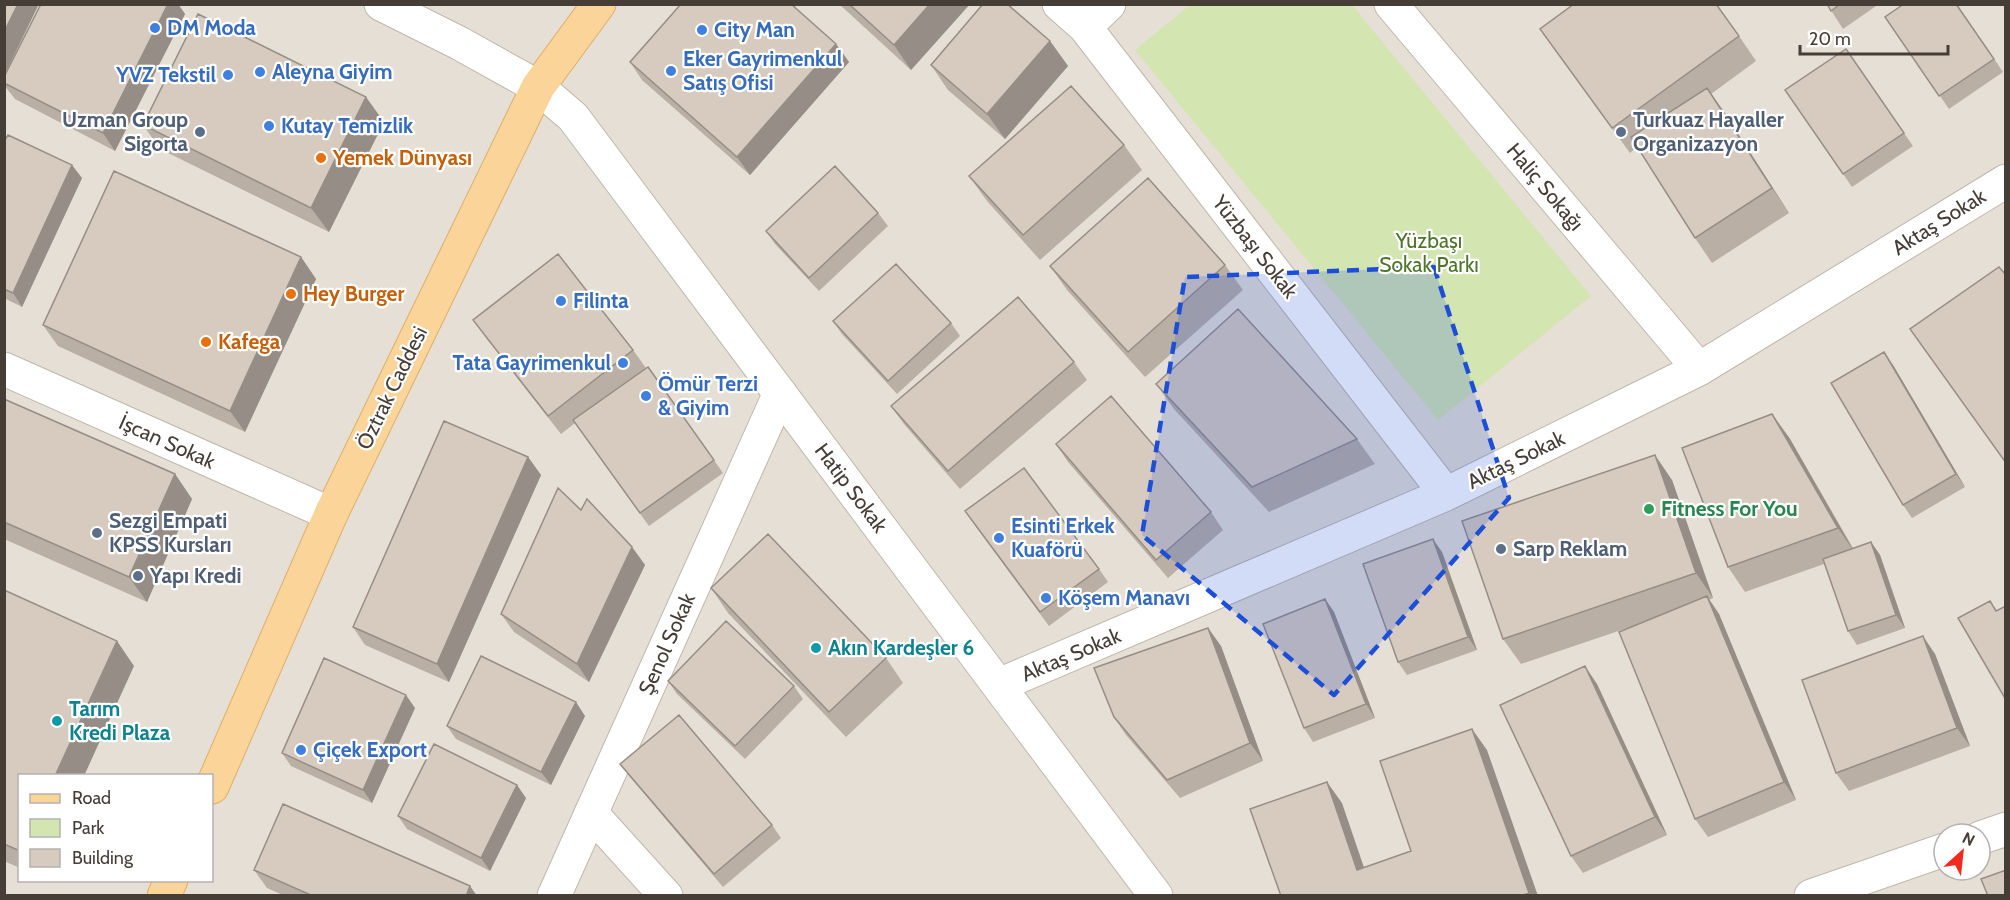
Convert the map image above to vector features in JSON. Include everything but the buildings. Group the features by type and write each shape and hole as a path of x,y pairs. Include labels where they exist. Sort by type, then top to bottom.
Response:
{"main road":[{"name":"Öztrak Caddesi","path":"213,785 331,514 538,87 599,4"},
{"path":"164,896 170,882"}],"street":[{"name":"Hatip Sokak","path":"381,4 538,87 573,117 1156,896"},
{"name":"Yüzbaşı Sokak","path":"1059,4 1085,27 1446,494"},
{"path":"1085,27 1109,4"},
{"name":"Haliç Sokağı","path":"1391,4 1699,369"},
{"name":"Aktaş Sokak","path":"999,685 1446,494 1699,369 2006,181"},
{"name":"İşcan Sokak","path":"4,369 331,514"},
{"name":"Şenol Sokak","path":"554,896 780,393"},
{"path":"591,813 666,896"},
{"path":"1811,896 1932,854"}],"highlighted area":[{"path":"1434,267 1509,498 1334,695 1142,535 1185,277"}],"shaded area":[{"path":"5,5 2005,5 2005,895 5,896"}],"green space":[{"name":"Yüzbaşı Sokak Parkı","path":"1190,5 1352,5 1591,296 1438,420 1135,50"}],"place":[{"name":"DM Moda","path":"155,28"},
{"name":"City Man","path":"702,30"},
{"name":"Eker Gayrimenkul Satış Ofisi","path":"671,71"},
{"name":"Aleyna Giyim","path":"260,72"},
{"name":"YVZ Tekstil","path":"228,75"},
{"name":"Kutay Temizlik","path":"269,126"},
{"name":"Uzman Group Sigorta","path":"200,132"},
{"name":"Turkuaz Hayaller Organizazyon","path":"1621,132"},
{"name":"Yemek Dünyası","path":"321,158"},
{"name":"Hey Burger","path":"291,294"},
{"name":"Filinta","path":"561,301"},
{"name":"Kafega","path":"206,342"},
{"name":"Tata Gayrimenkul","path":"623,363"},
{"name":"Ömür Terzi & Giyim","path":"646,396"},
{"name":"Fitness For You","path":"1649,509"},
{"name":"Sezgi Empati KPSS Kursları","path":"97,533"},
{"name":"Esinti Erkek Kuaförü","path":"999,538"},
{"name":"Sarp Reklam","path":"1501,549"},
{"name":"Yapı Kredi","path":"138,576"},
{"name":"Köşem Manavı","path":"1046,598"},
{"name":"Akın Kardeşler 6","path":"816,648"},
{"name":"Tarım Kredi Plaza","path":"57,721"},
{"name":"Çiçek Export","path":"301,750"}]}
